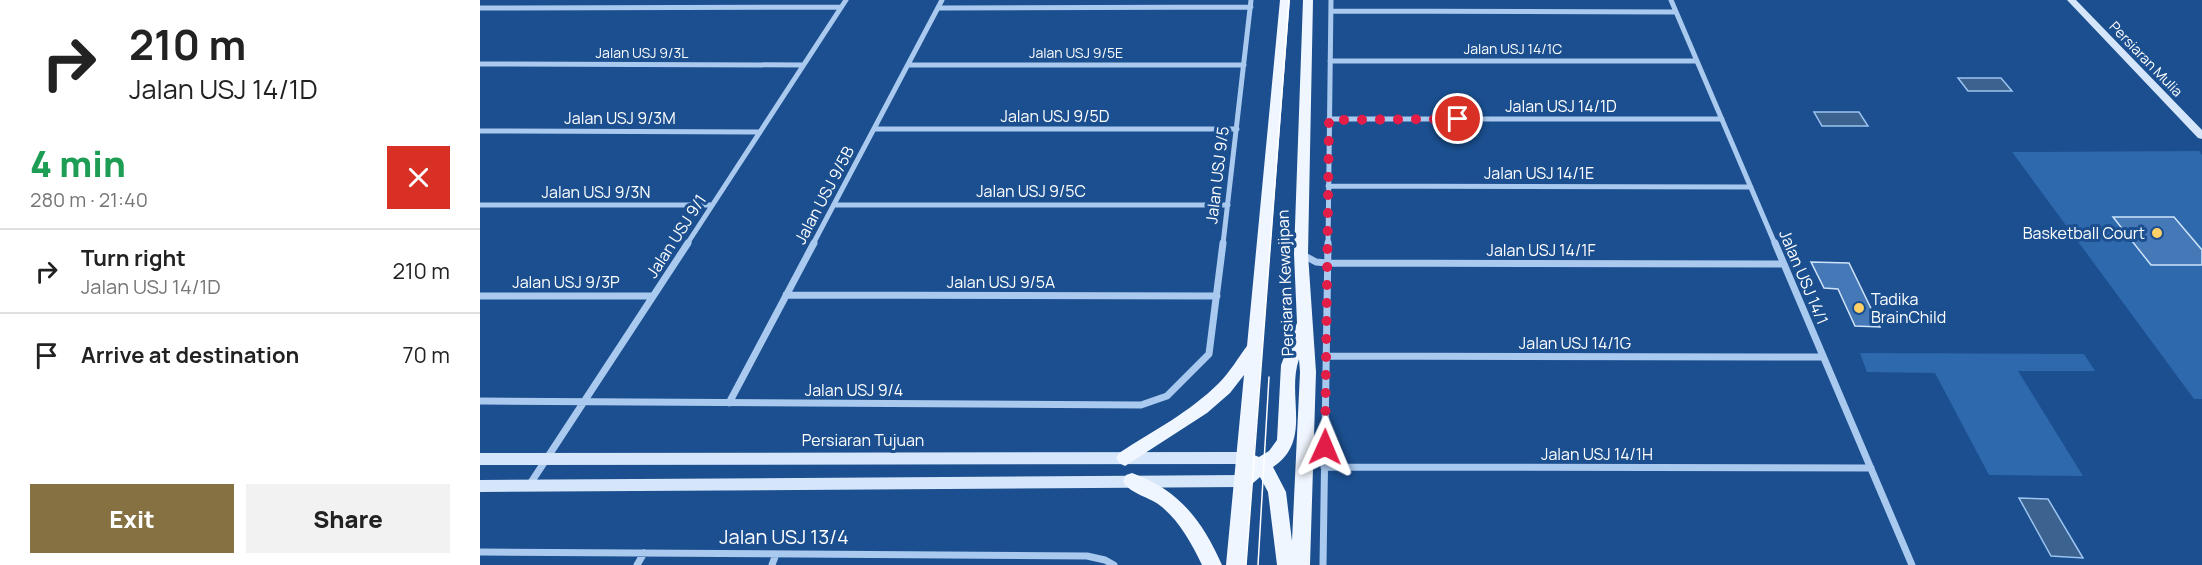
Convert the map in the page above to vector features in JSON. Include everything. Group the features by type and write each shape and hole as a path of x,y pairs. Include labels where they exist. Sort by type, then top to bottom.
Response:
{"main road":[{"name":"Persiaran Kewajipan","path":"1276,0 1281,43"},
{"name":"Persiaran Kewajipan","path":"1253,462 1255,347 1285,0"},
{"name":"Persiaran Kewajipan","path":"1300,565 1308,372 1300,254 1308,0"},
{"name":"Persiaran Mulia","path":"2071,0 2202,136"},
{"path":"1236,565 1243,481 1253,462 1275,456 1286,442 1289,365 1303,324"},
{"path":"1125,458 1182,423 1204,405 1225,387 1255,347"},
{"name":"Persiaran Tujuan","path":"480,459 1125,458 1253,462"},
{"path":"1253,462 1273,477 1278,492 1281,533 1287,565"},
{"path":"1132,481 1159,494 1178,512 1195,534 1212,565"},
{"path":"480,486 1243,481"}],"street":[{"path":"533,8 541,0"},
{"path":"745,8 751,0"},
{"name":"Jalan USJ 9/1","path":"528,486 846,0"},
{"name":"Jalan USJ 9/5B","path":"729,403 942,0"},
{"path":"1323,565 1331,0"},
{"name":"Jalan USJ 14/1","path":"1671,0 1912,565"},
{"path":"938,8 1251,3"},
{"name":"Jalan USJ 9/5","path":"1209,354 1251,3"},
{"path":"480,8 841,7"},
{"path":"1330,11 1676,12"},
{"name":"Jalan USJ 14/1C","path":"1330,61 1697,61"},
{"name":"Jalan USJ 9/3L","path":"480,64 803,65"},
{"name":"Jalan USJ 9/5E","path":"908,65 1244,65"},
{"name":"Jalan USJ 14/1D","path":"1329,120 1722,119"},
{"name":"Jalan USJ 9/5D","path":"874,129 1237,129"},
{"name":"Jalan USJ 9/3M","path":"480,131 760,132"},
{"name":"Jalan USJ 14/1E","path":"1328,186 1751,187"},
{"name":"Jalan USJ 9/3N","path":"480,205 712,205"},
{"name":"Jalan USJ 9/5C","path":"834,205 1228,205"},
{"name":"Jalan USJ 14/1F","path":"1300,254 1316,262 1327,263 1784,264"},
{"name":"Jalan USJ 9/5A","path":"786,295 1217,296"},
{"name":"Jalan USJ 9/3P","path":"480,296 653,296"},
{"name":"Jalan USJ 9/4","path":"480,401 1141,405 1167,396 1209,354"},
{"name":"Jalan USJ 14/1G","path":"1326,356 1823,357"},
{"name":"Jalan USJ 14/1H","path":"1324,467 1870,468"},
{"name":"Jalan USJ 13/4","path":"480,552 1087,556 1105,560 1114,565"},
{"path":"637,565 644,553"},
{"path":"772,565 776,554"}],"shaded area":[{"path":"1958,78 2001,78 2012,91 1968,91"},
{"path":"1814,112 1859,112 1868,126 1822,126"},
{"path":"2199,151 2202,155 2202,399 2194,399 2012,152"},
{"path":"1860,353 2084,354 2095,371 2018,371 2083,476 1989,475 1935,373 1867,372"},
{"path":"2019,498 2048,499 2083,558 2051,556"}],"building":[{"name":"Basketball Court","path":"2113,217 2174,217 2202,250 2202,265 2151,265"},
{"name":"Tadika BrainChild","path":"1811,262 1849,263 1880,327 1855,326 1838,289 1824,288"}],"tram line":[{"path":"1246,565 1289,0"},
{"path":"1258,565 1269,377"}],"place":[{"name":"Basketball Court","path":"2157,233"},
{"name":"Tadika BrainChild","path":"1859,308"}],"route":[{"path":"1325,447 1329,120 1458,119"}]}
